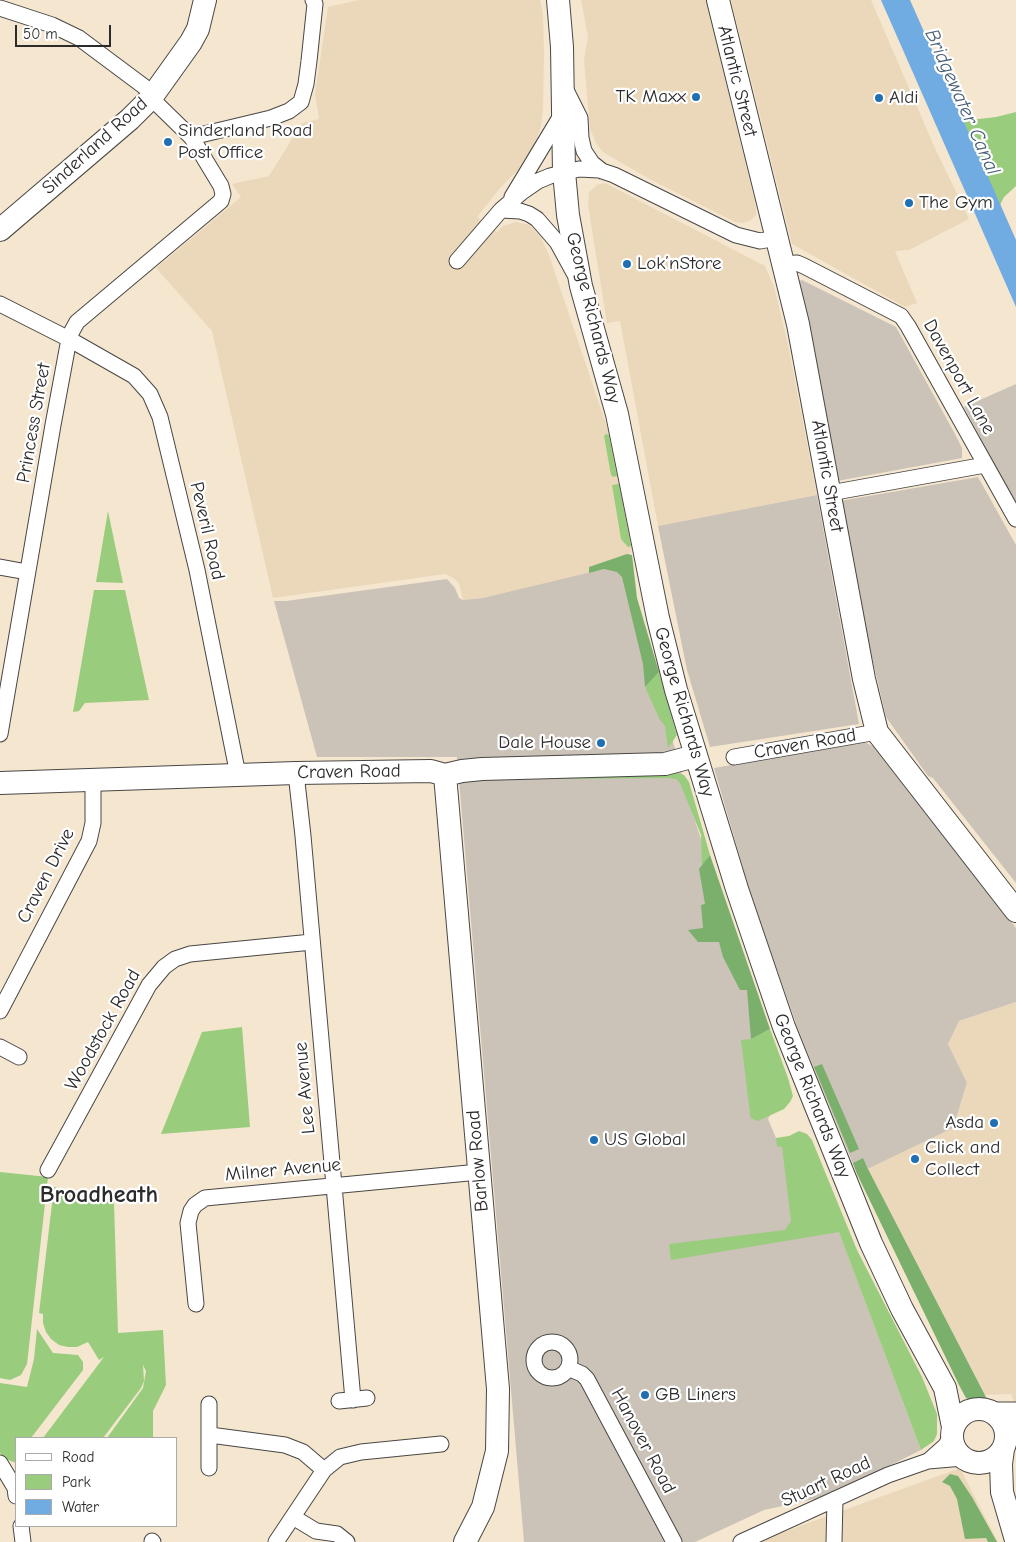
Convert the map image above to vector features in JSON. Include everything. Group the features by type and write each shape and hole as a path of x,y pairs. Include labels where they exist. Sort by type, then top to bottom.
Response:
{"street":[{"name":"Sinderland Road","path":"0,230 130,119 152,96 191,42 198,29 206,0"},
{"path":"0,8 52,25 79,38 152,96 192,138 200,134 276,117 289,111 300,102 306,84 309,61 315,4 313,0"},
{"name":"George Richards Way","path":"558,0 562,47 564,172 568,215 581,286 617,414 658,618 695,756 736,889 788,1036 871,1243 902,1309 945,1388 954,1398 967,1406 984,1409 1016,1410"},
{"name":"Atlantic Street","path":"718,0 800,331 862,670 876,732 1016,911"},
{"path":"563,82 580,118 584,151 592,163 602,171"},
{"path":"457,261 506,205 563,112"},
{"name":"Princess Street","path":"0,734 69,339 77,322 221,201 223,194 221,186 192,138"},
{"path":"506,205 538,182 564,172 579,169 602,171 614,174 736,235 760,241 777,238"},
{"path":"506,205 537,219 557,242 581,286"},
{"name":"Davenport Lane","path":"784,264 797,263 804,266 901,316 1016,519"},
{"name":"Peveril Road","path":"0,304 69,339 134,376 150,394 160,418 197,570 238,775"},
{"path":"830,493 985,466"},
{"path":"0,567 27,572"},
{"name":"Craven Road","path":"734,757 876,732"},
{"name":"Craven Road","path":"0,783 296,773 430,771 444,775 482,769 665,764 695,756"},
{"name":"Lee Avenue","path":"296,773 353,1400"},
{"name":"Barlow Road","path":"444,775 498,1389 499,1422 497,1451 483,1507 465,1542"},
{"name":"Craven Drive","path":"0,1011 89,841 93,823 93,780"},
{"name":"Woodstock Road","path":"48,1170 149,984 164,966 175,959 190,954 312,942"},
{"path":"0,1046 19,1056"},
{"name":"Milner Avenue","path":"196,1304 188,1223 191,1211 199,1201 211,1197 479,1172"},
{"name":"Hanover Road","path":"568,1368 587,1378 674,1542"},
{"name":"George Richards Way","path":"945,1388 953,1431"},
{"path":"209,1404 209,1468"},
{"path":"1002,1492 1001,1464 1008,1437 1003,1422 997,1415 984,1409 971,1410 957,1420 953,1431 953,1444 957,1452 989,1473 996,1480 1002,1492 1016,1540"},
{"name":"Stuart Road","path":"928,1461 945,1446 953,1431"},
{"path":"210,1435 285,1445 303,1452 324,1470"},
{"path":"967,1460 980,1463 997,1457 1008,1437"},
{"path":"276,1542 324,1470 340,1457 361,1452 441,1444"},
{"name":"Stuart Road","path":"741,1542 888,1475 928,1461 967,1460"},
{"path":"0,1463 15,1488"},
{"path":"834,1542 835,1500"},
{"path":"293,1517 316,1531 337,1534 347,1542"},
{"path":"21,1527 23,1542"}],"shaded area":[{"path":"359,0 540,0 543,14 544,52 541,127 535,144 517,171 501,187 477,217 497,232 503,226 516,222 530,225 541,238 549,255 608,430 632,547 626,570 483,598 463,600 459,583 445,574 273,598 212,331 156,268 241,197 232,184 269,176 302,123 319,119 315,94 328,7"},
{"path":"581,0 706,0 756,207 756,215 751,220 744,223 735,222 653,181 603,152 597,145 590,129 584,60 588,37"},
{"path":"731,0 871,0 934,146 969,219 909,250 895,251 917,303 905,307 792,244"},
{"path":"605,183 765,266 774,287 787,340 817,495 658,526 620,321 607,323 588,205 589,192 597,185"},
{"path":"802,280 896,327 955,434 962,448 962,458 837,481 798,281"},
{"path":"1016,384 1016,505 964,407"},
{"path":"978,477 1016,545 1016,883 933,778 928,776 886,717 858,597 840,501"},
{"path":"817,495 859,724 710,747 687,670 658,526"},
{"path":"604,569 626,570 694,818 784,1088 768,1119 776,1138 806,1143 921,1450 828,1496 764,1510 695,1542 524,1542 457,757 317,757 274,601 286,601 447,579 455,588 459,598 463,600 483,598"},
{"path":"864,742 873,746 1016,928 1016,1002 959,1021 948,1044 967,1083 953,1128 857,1174 798,1029 753,902 714,768"},
{"path":"1016,1002 1016,1406 1011,1394 979,1395 857,1174 953,1128 967,1083 948,1044 959,1021"},
{"path":"960,1468 998,1542 756,1542"}],"green space":[{"path":"1016,112 1016,186 1004,197 1000,205 961,117 967,120 979,119"},
{"path":"606,434 609,435 617,476 613,477 611,475 604,436"},
{"path":"619,484 631,546 628,547 621,539 612,485"},
{"path":"108,511 123,583 96,582"},
{"path":"627,554 632,555 637,598 659,672 645,687 643,664 622,577 617,572 604,569 589,573 589,567"},
{"path":"94,590 125,590 149,700 85,703 79,711 73,712"},
{"path":"659,672 677,735 668,748 665,726 660,720 645,687"},
{"path":"658,773 684,775 689,782 710,855 702,866 701,835 680,783 676,779 554,779 554,776"},
{"path":"710,855 770,1029 751,1039 747,990 740,990 723,957 719,942 698,942 688,930 703,928 701,905 705,904 699,869"},
{"path":"242,1027 250,1127 161,1134 202,1032"},
{"path":"770,1029 793,1096 784,1109 758,1121 751,1118 750,1114 741,1040 751,1039"},
{"path":"822,1064 859,1149 850,1153 814,1067"},
{"path":"799,1131 807,1134 812,1140 857,1250 922,1377 937,1414 937,1434 934,1441 921,1450 839,1232 671,1260 669,1244 785,1230 791,1221 782,1147 777,1146 776,1138 789,1136"},
{"path":"863,1158 989,1403 980,1404 966,1398 960,1387 857,1174 853,1163"},
{"path":"0,1172 48,1177 27,1364 21,1375 10,1380 0,1378"},
{"path":"54,1187 114,1203 118,1333 163,1330 166,1385 153,1411 153,1437 108,1437 143,1388 146,1371 143,1365 144,1381 141,1388 104,1437 44,1437 104,1357 99,1360 88,1342 77,1347 59,1345 46,1332 43,1314 39,1313"},
{"path":"37,1329 53,1353 78,1355 83,1362 83,1370 32,1437 15,1437 15,1463 6,1459 0,1453 0,1383 27,1387 34,1359"},
{"path":"950,1474 958,1476 997,1542 988,1542 986,1538 965,1539 957,1499 950,1486 942,1482"}],"water":[{"path":"881,0 910,0 1016,240 1016,307"}],"place":[{"name":"TK Maxx","path":"696,97"},
{"name":"Aldi","path":"879,98"},
{"name":"Sinderland Road Post Office","path":"168,142"},
{"name":"The Gym","path":"909,203"},
{"name":"Lok’nStore","path":"627,264"},
{"name":"Dale House","path":"601,743"},
{"name":"Asda","path":"994,1123"},
{"name":"US Global","path":"594,1140"},
{"name":"Click and Collect","path":"915,1159"},
{"name":"GB Liners","path":"645,1395"}],"district":[{"name":"Broadheath","path":"99,1195"}],"water label":[{"name":"Bridgewater Canal","path":"962,102"}]}
